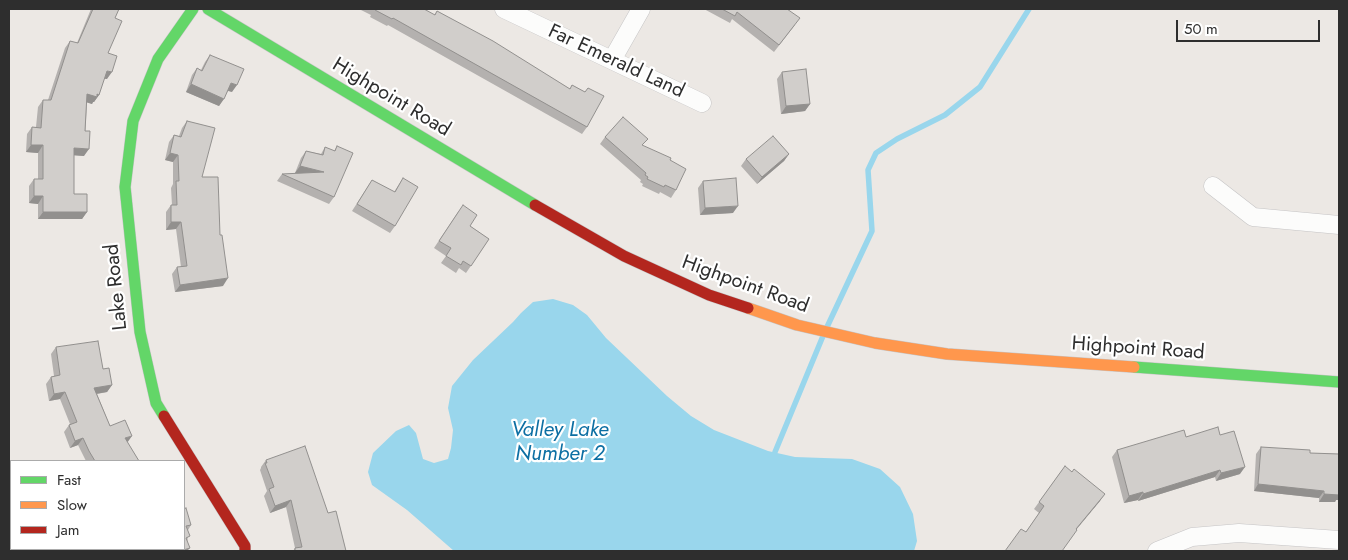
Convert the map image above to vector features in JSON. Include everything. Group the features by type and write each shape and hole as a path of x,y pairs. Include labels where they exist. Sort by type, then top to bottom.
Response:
{"street":[{"name":"Lake Road","path":"193,9 158,59 133,121 125,187 140,332 156,403 245,546 245,551"},
{"name":"Highpoint Road","path":"208,9 481,174 624,256 709,295 797,325 875,343 947,354 1339,382"},
{"name":"Far Emerald Land","path":"504,9 702,103"},
{"path":"612,60 641,9"},
{"path":"1213,186 1253,217 1339,225"},
{"path":"1157,551 1192,537 1239,533 1339,540"}],"water":[{"name":"Valley Lake Number 2","path":"553,299 573,305 587,315 606,338 667,396 691,416 714,430 768,451 795,457 852,459 880,469 900,487 913,514 917,541 914,551 454,551 407,510 372,485 368,472 373,453 396,431 409,425 416,433 423,459 434,463 448,459 453,430 448,408 452,386 473,360 533,302"}],"building":[{"path":"93,9 119,9 115,18 122,21 108,53 117,56 112,72 107,71 97,97 87,94 85,131 90,131 89,149 74,148 74,194 87,194 87,212 43,212 43,196 34,196 34,179 43,179 43,145 31,145 32,127 41,128 43,100 51,100 70,41 78,43"},
{"path":"375,9 424,9 435,15 437,11 493,41 570,89 572,85 585,92 588,88 604,96 587,127"},
{"path":"722,9 787,9 800,18 779,45 737,12 735,16"},
{"path":"210,55 244,69 237,85 231,83 224,99 191,84 197,68 202,71"},
{"path":"806,69 810,104 786,106 782,72"},
{"path":"623,117 648,139 642,145 671,158 670,160 686,169 676,190 647,179 646,173 605,137"},
{"path":"187,121 215,128 202,177 218,177 220,235 222,235 228,278 180,285 177,267 187,266 181,222 171,222 171,205 177,205 176,181 179,181 178,155 170,153 174,135 181,137"},
{"path":"773,136 789,154 762,177 746,159"},
{"path":"337,146 353,153 334,197 282,174 324,172 300,166 306,151 323,155 325,147 335,151"},
{"path":"403,178 418,187 395,226 357,204 372,180 395,192"},
{"path":"736,178 738,206 705,208 703,181"},
{"path":"463,205 477,215 470,226 489,239 471,266 463,261 461,265 446,256 451,248 439,241"},
{"path":"98,341 103,369 109,368 112,385 94,388 110,426 125,420 132,436 125,438 138,460 94,460 83,438 75,441 69,425 77,422 65,392 54,394 51,377 60,375 56,347"},
{"path":"1218,427 1220,435 1234,431 1245,467 1221,473 1220,470 1143,494 1143,492 1129,496 1117,450 1184,430 1186,437"},
{"path":"305,446 328,513 336,511 346,551 295,551 295,548 302,547 291,500 275,506 269,489 274,487 265,463 267,463 266,460"},
{"path":"1261,447 1310,450 1310,453 1339,454 1339,495 1324,494 1324,491 1258,484"},
{"path":"1065,466 1072,472 1074,469 1105,494 1076,529 1062,551 1005,551 1021,529 1026,532 1044,506 1039,502"},
{"path":"185,508 191,525 186,526 190,536 186,538 190,548 185,550"},
{"path":"158,550 183,550 180,551"}],"waterway":[{"path":"827,327 872,231 868,170 876,153 897,139 945,115 980,87 1029,9"},
{"path":"775,452 823,336"}],"traffic: fast":[{"path":"164,416 156,403 140,332 125,187 133,121 158,59 193,9"},
{"path":"208,9 535,205"},
{"path":"1134,367 1339,382"}],"traffic: slow":[{"path":"748,308 797,325 875,343 947,354 1134,367"}],"traffic: jam":[{"path":"535,205 624,256 709,295 748,308"},
{"path":"164,416 245,546 245,551"}]}
